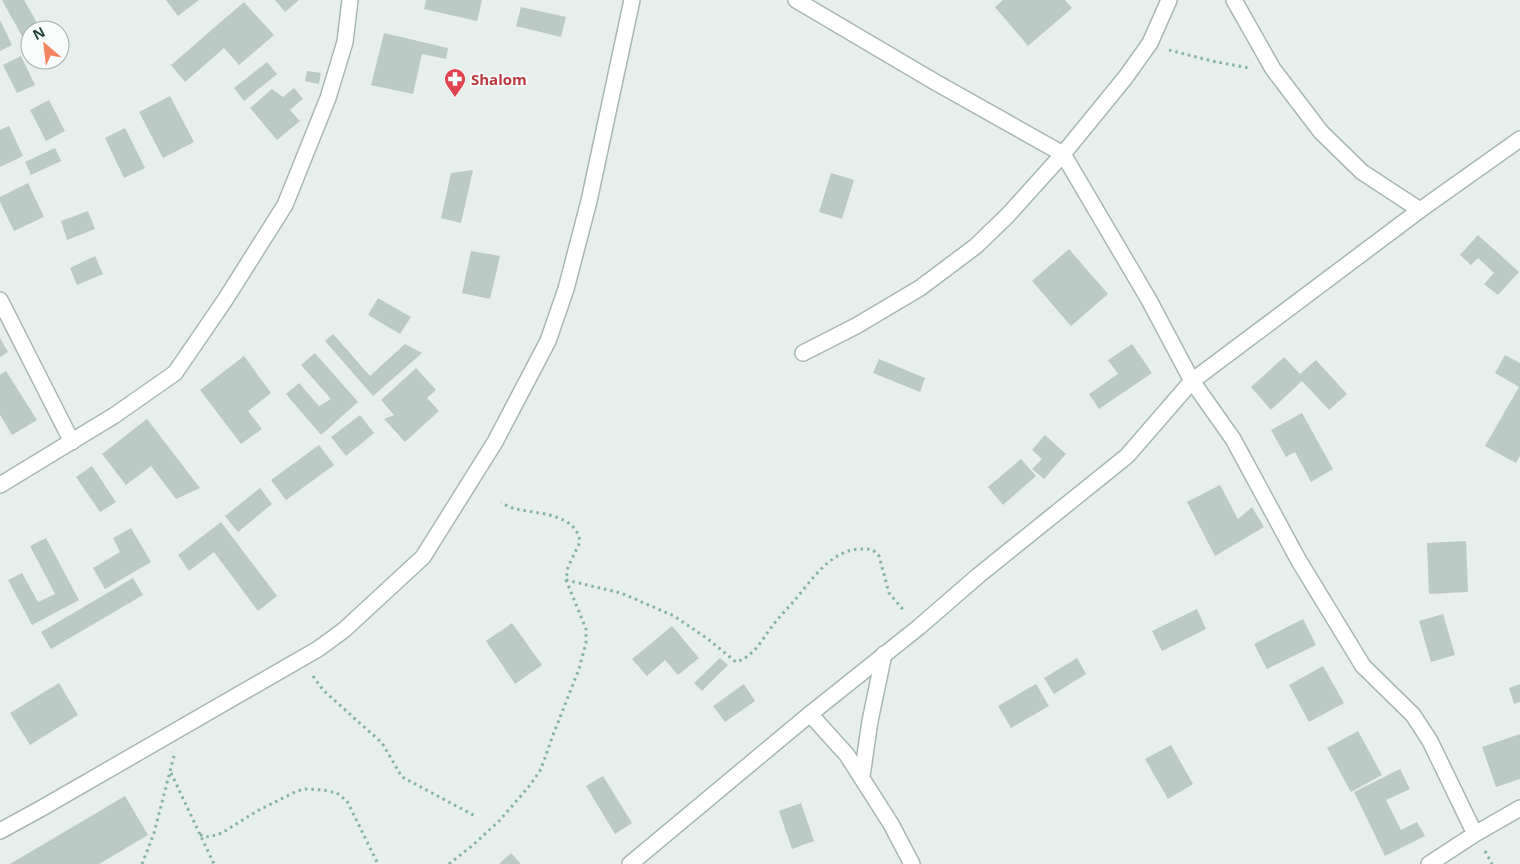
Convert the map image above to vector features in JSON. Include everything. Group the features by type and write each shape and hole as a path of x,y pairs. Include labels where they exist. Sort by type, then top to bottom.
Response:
{"street":[{"path":"0,485 115,415 175,373 225,300 285,206 328,98 345,42 350,0"},
{"path":"0,831 304,657 344,630 423,557 495,442 548,341 566,290 589,201 632,0"},
{"path":"796,0 935,82 1063,154 1150,300 1192,381 1233,440 1299,561 1363,666 1413,714 1430,742 1476,834"},
{"path":"802,353 856,326 920,288 976,246 1008,215 1063,154 1119,85 1150,42 1169,0"},
{"path":"1234,0 1273,69 1321,132 1362,172 1420,210"},
{"path":"630,864 810,714 919,627 979,575 1127,456 1192,381 1420,210 1520,139"},
{"path":"0,300 72,442"},
{"path":"862,776 870,721 884,654"},
{"path":"810,714 847,755 862,776 891,824 912,864"},
{"path":"1429,864 1520,808"}],"path":[{"path":"1150,42 1174,52 1212,61 1244,68 1273,69"},
{"path":"449,864 499,821 531,784 541,769 579,669 586,643 584,624 566,580 568,567 580,542 573,526 550,515 513,509 501,503"},
{"path":"566,580 621,593 674,616 708,639 736,662 744,659 755,650 805,586 826,565 834,559 854,550 870,549 874,550 879,556 889,593 919,627"},
{"path":"304,657 317,684 382,743 402,777 477,817"},
{"path":"142,864 154,833 171,773 179,729"},
{"path":"171,773 214,864"},
{"path":"200,835 209,837 222,833 257,811 297,791 305,789 323,790 337,793 347,801 378,864"}],"building":[{"path":"2,0 24,0 35,20 20,20 20,33"},
{"path":"166,0 199,0 178,16"},
{"path":"275,0 299,0 285,12"},
{"path":"426,0 482,0 477,21 424,9"},
{"path":"1003,0 1065,0 1072,8 1028,46 995,7"},
{"path":"244,2 274,35 239,65 224,48 185,82 171,65"},
{"path":"521,7 566,17 561,37 516,26"},
{"path":"0,20 12,45 0,51"},
{"path":"384,33 448,48 446,59 422,54 413,94 371,85"},
{"path":"20,56 20,70 28,70 35,85 17,93 3,65"},
{"path":"267,62 277,74 244,101 234,88"},
{"path":"307,71 321,73 319,84 305,81"},
{"path":"294,88 303,99 290,110 300,121 277,140 250,108 272,89 283,97"},
{"path":"170,96 194,142 163,158 139,112"},
{"path":"49,100 65,131 46,141 30,110"},
{"path":"9,126 23,156 0,167 0,130"},
{"path":"125,128 145,168 124,178 105,138"},
{"path":"55,148 61,161 31,175 25,162"},
{"path":"473,170 461,223 441,218 451,173"},
{"path":"831,173 854,180 842,219 819,212"},
{"path":"28,183 44,217 14,231 0,202 0,197"},
{"path":"88,211 95,229 67,240 61,221"},
{"path":"1478,235 1519,272 1498,295 1484,284 1494,273 1478,258 1471,265 1460,255"},
{"path":"1069,249 1108,294 1071,326 1032,281"},
{"path":"471,251 500,256 490,299 462,293"},
{"path":"95,256 103,274 77,285 70,268"},
{"path":"378,298 411,317 400,334 368,315"},
{"path":"333,334 370,376 405,344 422,353 373,396 325,341"},
{"path":"0,338 8,352 0,357"},
{"path":"1132,344 1152,373 1099,409 1089,394 1118,374 1108,360"},
{"path":"315,353 358,402 321,435 286,394 299,383 319,406 331,399 301,365"},
{"path":"1505,355 1520,363 1520,456 1516,463 1485,446 1519,387 1495,373"},
{"path":"244,356 271,393 248,411 262,429 241,444 200,390"},
{"path":"1284,357 1300,374 1316,360 1347,394 1329,410 1302,381 1271,410 1251,387"},
{"path":"879,359 925,378 920,392 873,373"},
{"path":"416,368 436,390 427,398 439,411 405,442 384,419 394,415 381,400"},
{"path":"6,371 37,420 12,435 0,415 0,375"},
{"path":"1302,413 1333,469 1311,482 1295,452 1286,457 1271,430"},
{"path":"360,415 374,433 346,456 331,437"},
{"path":"147,419 200,488 176,499 151,466 126,485 102,454"},
{"path":"1045,435 1066,454 1044,479 1032,469 1042,459 1032,450"},
{"path":"319,445 334,465 286,500 271,480"},
{"path":"1021,459 1036,476 1003,505 988,487"},
{"path":"92,466 116,502 100,512 76,477"},
{"path":"1220,485 1238,519 1252,507 1264,527 1215,556 1187,502"},
{"path":"260,488 272,504 238,532 225,516"},
{"path":"221,522 277,596 258,611 214,552 189,571 178,555"},
{"path":"131,528 151,562 105,589 93,568 120,552 113,538"},
{"path":"46,538 79,600 32,625 8,580 22,573 38,602 55,594 30,546"},
{"path":"1466,541 1468,592 1429,594 1427,543"},
{"path":"133,578 143,595 51,649 41,632"},
{"path":"1197,609 1206,629 1162,651 1152,631"},
{"path":"1443,614 1455,655 1431,662 1419,621"},
{"path":"1303,619 1316,645 1267,669 1254,644"},
{"path":"512,623 542,665 515,684 486,641"},
{"path":"672,626 699,658 678,675 665,660 647,676 632,659"},
{"path":"720,658 728,665 702,691 694,683"},
{"path":"1077,658 1086,674 1054,694 1044,678"},
{"path":"1323,666 1344,703 1309,722 1289,685"},
{"path":"59,683 78,715 30,745 10,713"},
{"path":"744,684 755,701 725,722 713,706"},
{"path":"1036,684 1049,706 1011,728 998,706"},
{"path":"1520,684 1520,702 1514,704 1509,688"},
{"path":"1358,731 1382,775 1351,792 1327,748"},
{"path":"1520,734 1520,779 1496,787 1482,747"},
{"path":"1171,745 1193,784 1168,799 1145,759"},
{"path":"1400,769 1410,789 1386,800 1401,830 1417,822 1425,836 1385,856 1354,792"},
{"path":"603,776 632,823 615,834 586,786"},
{"path":"125,796 148,835 99,864 10,864"},
{"path":"801,803 814,841 792,849 779,811"},
{"path":"511,853 521,864 499,864"}],"place":[{"name":"Shalom","path":"455,98"}]}
